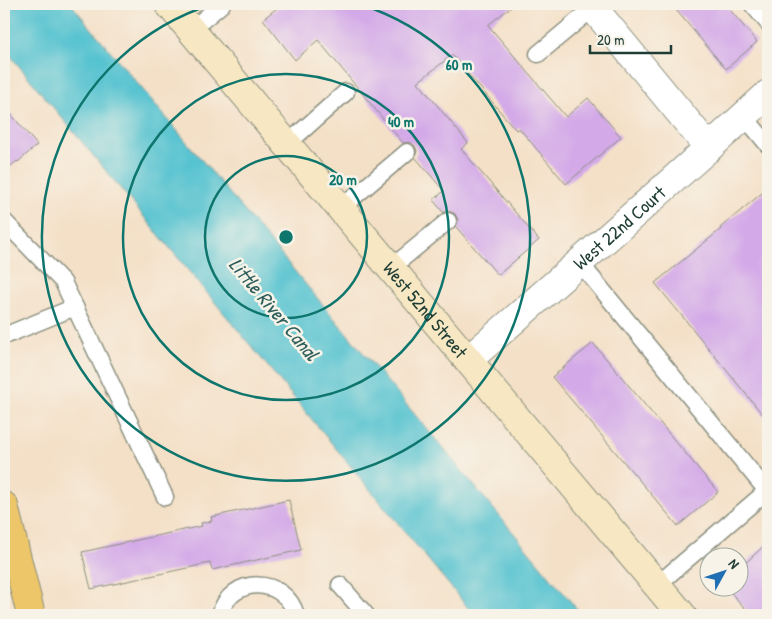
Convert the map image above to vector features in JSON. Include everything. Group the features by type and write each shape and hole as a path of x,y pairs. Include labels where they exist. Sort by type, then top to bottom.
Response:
{"main road":[{"path":"4,507 30,615"}],"street":[{"name":"West 52nd Street","path":"169,4 682,615"},
{"path":"591,6 709,148"},
{"name":"West 22nd Court","path":"468,360 580,263 768,94"}],"lane":[{"path":"191,30 222,4"},
{"path":"752,4 768,23"},
{"path":"538,54 591,6"},
{"path":"287,144 346,92"},
{"path":"744,116 768,145"},
{"path":"341,208 407,152"},
{"path":"4,221 63,282 165,497"},
{"path":"391,268 448,221"},
{"path":"580,263 768,490 657,585"},
{"path":"4,336 75,307"},
{"path":"220,615 226,601 235,593 246,587 258,585 270,587 282,593 290,602 296,615"},
{"path":"340,585 366,615"}],"water":[{"name":"Little River Canal","path":"4,4 71,4 582,615 474,615 4,48"}],"building":[{"path":"282,4 515,4 488,25 566,117 588,98 621,137 566,184 519,128 516,130 452,55 418,82 468,143 461,149 539,240 498,275 456,227 458,220 455,214 443,212 433,200 444,191 415,157 417,151 415,146 410,142 403,143 318,40 295,60 263,19"},
{"path":"671,4 725,4 757,42 726,69"},
{"path":"4,106 37,145 4,172"},
{"path":"768,188 768,421 655,283"},
{"path":"593,343 718,492 678,526 552,377"},
{"path":"289,500 301,550 212,570 210,563 91,589 82,552 202,526 201,523 212,521 211,517"},
{"path":"768,542 768,615 751,615 734,596 750,596 750,559"}]}
